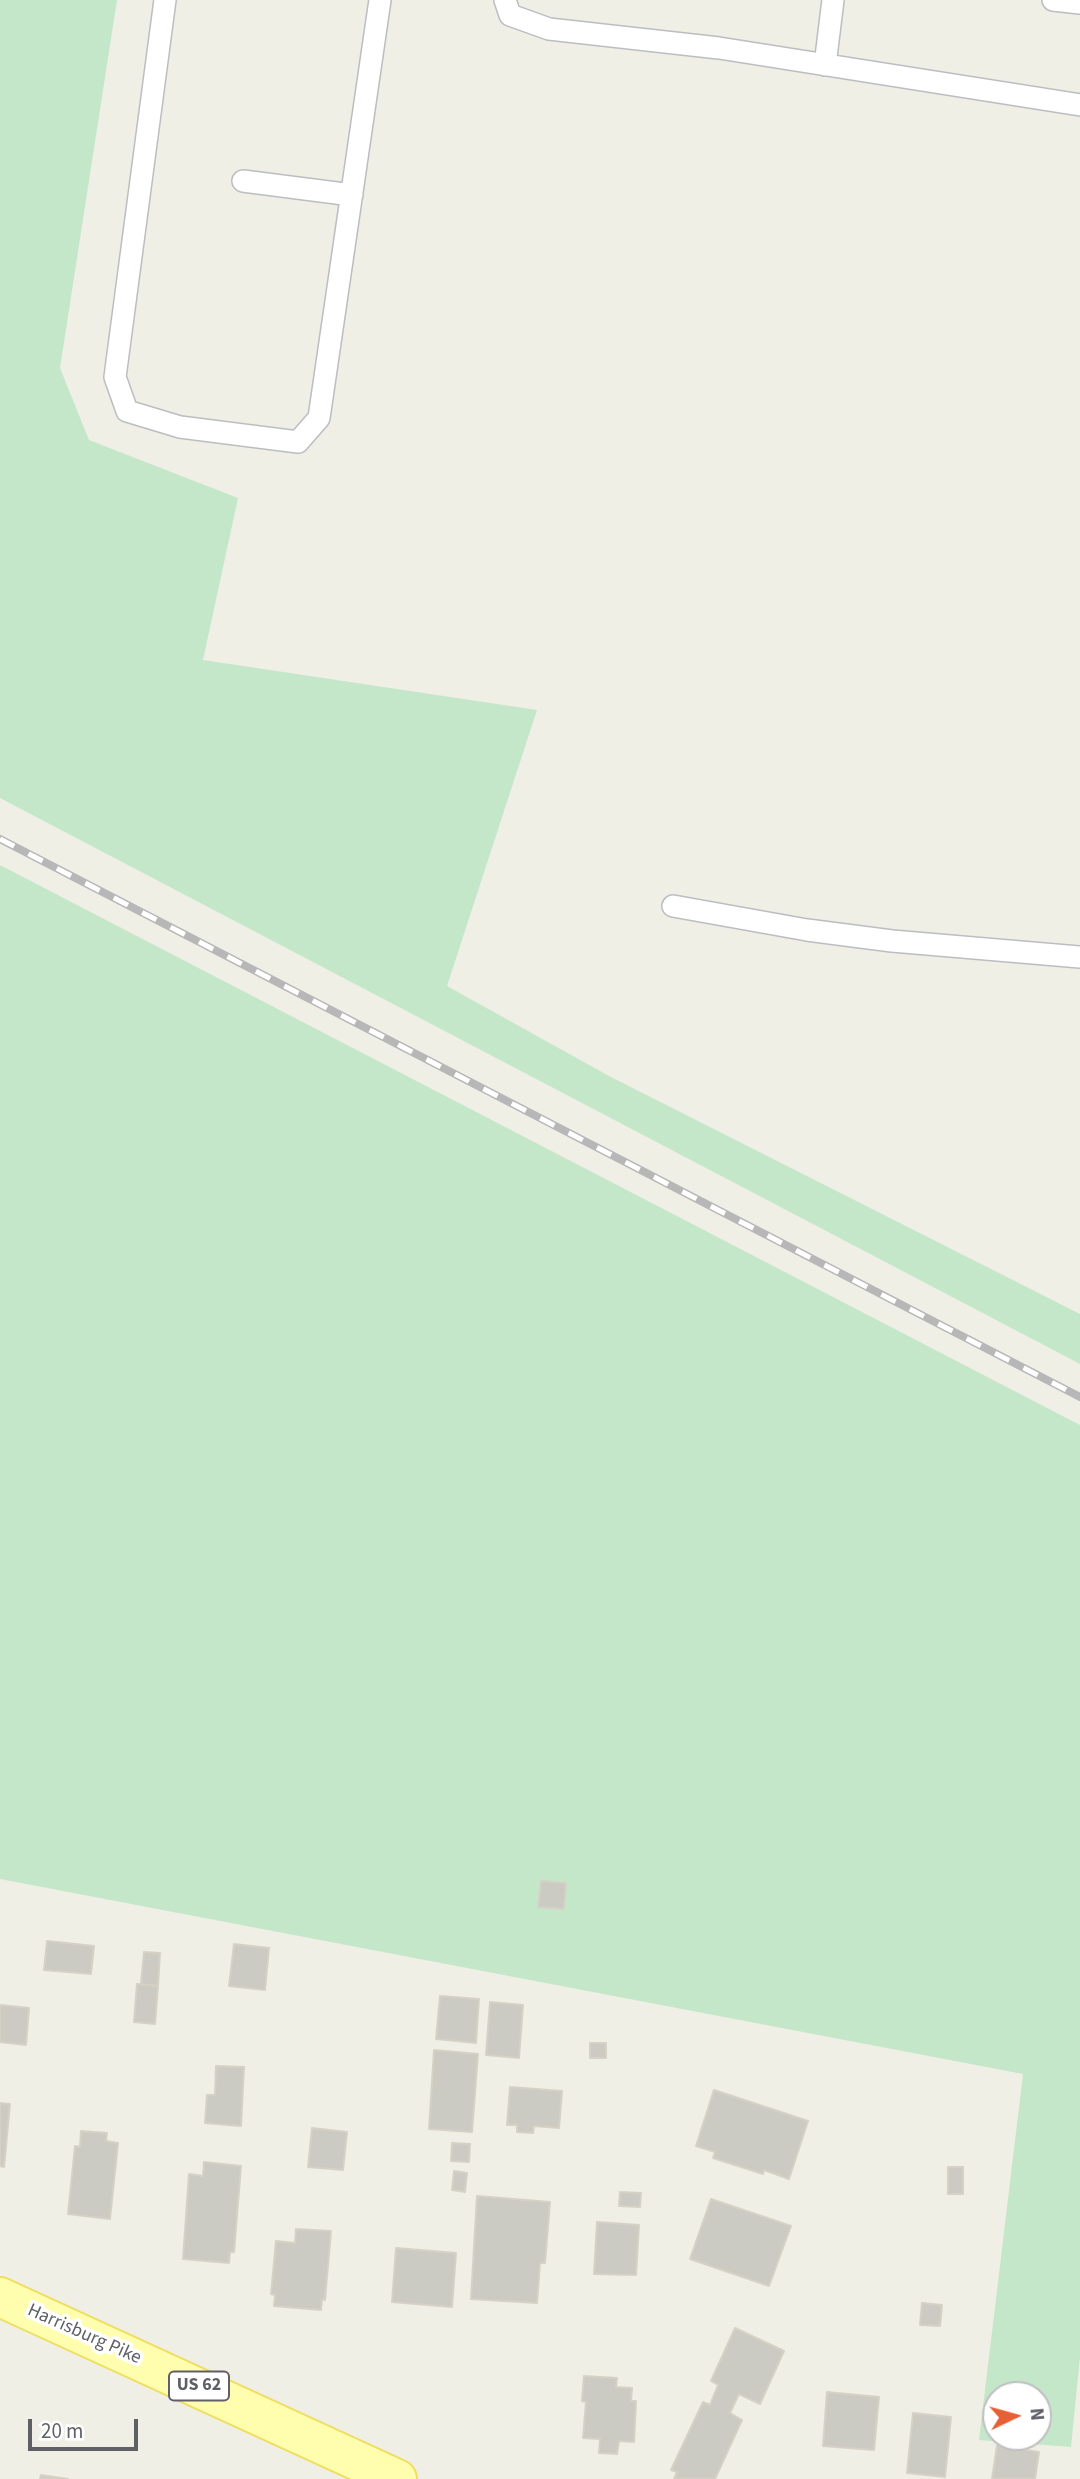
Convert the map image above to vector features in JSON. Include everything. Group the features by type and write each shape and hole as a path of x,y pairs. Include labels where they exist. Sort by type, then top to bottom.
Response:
{"main road":[{"name":"Harrisburg Pike","path":"0,2297 397,2479"}],"lane":[{"path":"165,0 115,377 127,411 180,427 298,442 319,418 380,0"},
{"path":"505,0 510,15 549,29 719,48 1080,105"},
{"path":"825,65 833,0"},
{"path":"1052,0 1080,3"},
{"path":"243,181 352,195"},
{"path":"673,906 892,942 1080,957"}],"green space":[{"path":"0,0 117,0 60,368 89,440 238,498 203,660 537,710 447,986 609,1076 1080,1314 1080,1364 0,798"},
{"path":"0,865 1080,1425 1080,2357 1071,2447 1052,2446 1052,2381 986,2381 1023,2074 0,1879"},
{"path":"982,2415 982,2440 979,2440"}],"building":[{"path":"541,1881 566,1883 564,1909 538,1907"},
{"path":"47,1941 94,1946 91,1974 44,1970"},
{"path":"234,1944 269,1948 265,1990 229,1986"},
{"path":"144,1952 160,1953 158,1986 141,1984"},
{"path":"137,1984 158,1986 155,2024 134,2022"},
{"path":"440,1996 479,1999 476,2043 436,2039"},
{"path":"490,2002 523,2005 519,2058 486,2055"},
{"path":"0,2005 29,2008 26,2045 0,2042"},
{"path":"590,2043 606,2043 606,2058 590,2058"},
{"path":"434,2050 478,2054 472,2132 429,2129"},
{"path":"216,2066 244,2067 241,2126 205,2123 207,2095 215,2095"},
{"path":"510,2087 562,2091 559,2128 534,2126 533,2133 517,2132 517,2125 507,2125"},
{"path":"714,2090 808,2121 789,2179 764,2170 763,2174 713,2158 715,2152 696,2146"},
{"path":"0,2103 10,2104 4,2167 0,2166"},
{"path":"312,2128 347,2132 343,2170 308,2167"},
{"path":"81,2131 107,2133 106,2141 118,2143 110,2219 68,2214 75,2146 80,2147"},
{"path":"452,2143 470,2144 469,2162 451,2161"},
{"path":"204,2162 241,2166 234,2252 230,2252 229,2263 183,2259 189,2174 203,2176"},
{"path":"948,2167 963,2167 963,2194 948,2194"},
{"path":"454,2171 467,2173 465,2192 452,2190"},
{"path":"620,2192 641,2193 640,2207 619,2206"},
{"path":"477,2196 550,2202 545,2263 540,2263 537,2303 471,2299"},
{"path":"711,2199 791,2226 769,2286 690,2259"},
{"path":"597,2222 639,2225 636,2275 594,2274"},
{"path":"296,2229 331,2231 325,2300 322,2299 321,2310 274,2306 275,2295 271,2294 276,2241 295,2243"},
{"path":"396,2248 456,2253 452,2307 392,2302"},
{"path":"922,2303 942,2305 940,2326 920,2325"},
{"path":"735,2328 784,2351 760,2404 739,2394 730,2413 742,2420 715,2479 674,2479 677,2472 671,2470 703,2402 710,2405 718,2385 711,2381"},
{"path":"584,2376 617,2378 616,2387 632,2388 631,2401 636,2401 634,2442 619,2441 617,2454 599,2453 600,2439 583,2438 586,2402 582,2401"},
{"path":"827,2392 879,2397 874,2450 823,2446"},
{"path":"913,2413 951,2417 945,2477 907,2473"},
{"path":"996,2451 1039,2452 1035,2479 992,2479"},
{"path":"41,2475 68,2479 40,2479"}],"railway":[{"path":"0,839 1080,1397"}]}
